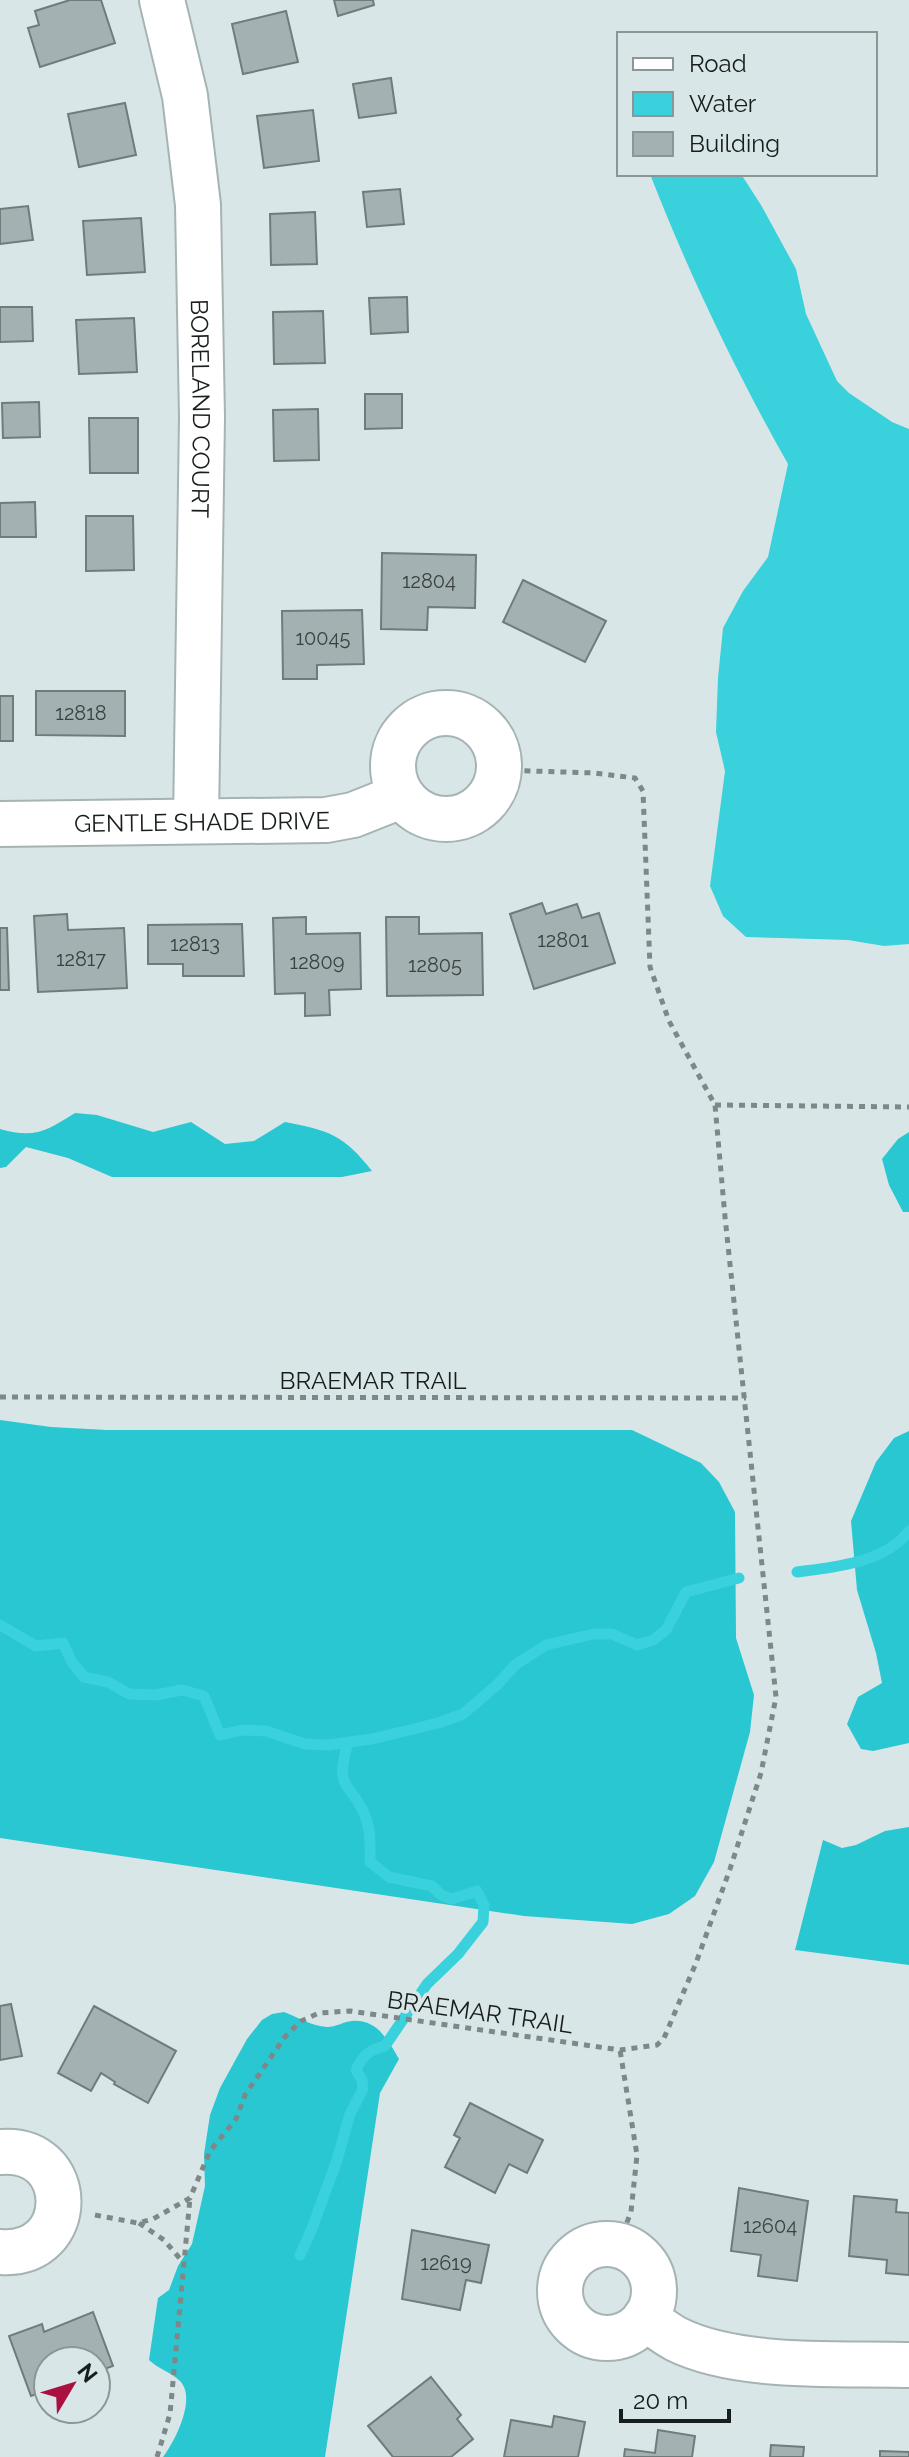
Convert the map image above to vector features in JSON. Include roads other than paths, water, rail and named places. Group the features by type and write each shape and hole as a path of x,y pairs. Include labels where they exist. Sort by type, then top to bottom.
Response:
{"street":[{"name":"BORELAND COURT","path":"162,0 185,96 198,205 202,432 196,821"},
{"path":"442,712 460,714 477,722 490,735 498,752 500,770 490,797 469,816 450,820 431,818 414,810 401,796 393,778 395,751 409,727 424,717 442,712"},
{"name":"GENTLE SHADE DRIVE","path":"0,824 326,820 353,815 401,796"},
{"path":"0,2152 28,2155 42,2163 52,2175 58,2190 59,2208 54,2224 44,2239 29,2248 12,2253 0,2252"},
{"path":"602,2244 618,2245 632,2251 644,2261 651,2274 654,2290 652,2305 645,2318 634,2329 620,2336 589,2334 576,2326 566,2314 561,2299 565,2269 575,2256 602,2244"},
{"path":"645,2318 675,2339 731,2356 780,2361 909,2365"}],"water":[{"path":"651,176 742,176 796,269 806,314 837,381 849,393 892,422 909,429 909,944 884,946 848,940 746,937 723,916 710,886 725,771 716,732 723,628 743,591 768,557 788,464 714,321"}],"waterway":[{"path":"797,1572 873,1557 899,1542 909,1531"},
{"path":"0,1625 36,1646 63,1643 84,1677 108,1682 129,1694 156,1695 182,1690 204,1696 220,1735 242,1730 266,1731 305,1744 328,1745 372,1739 463,1714 515,1665 546,1645 593,1634 612,1634 637,1645 653,1640 666,1630 686,1592 739,1578"},
{"path":"300,2255 337,2160 350,2114 363,2089 356,2070 367,2054 385,2046 427,1984 458,1954 483,1922 484,1905 477,1891 452,1899 441,1895 432,1886 389,1877 370,1862 366,1818 343,1779 348,1743"}]}
